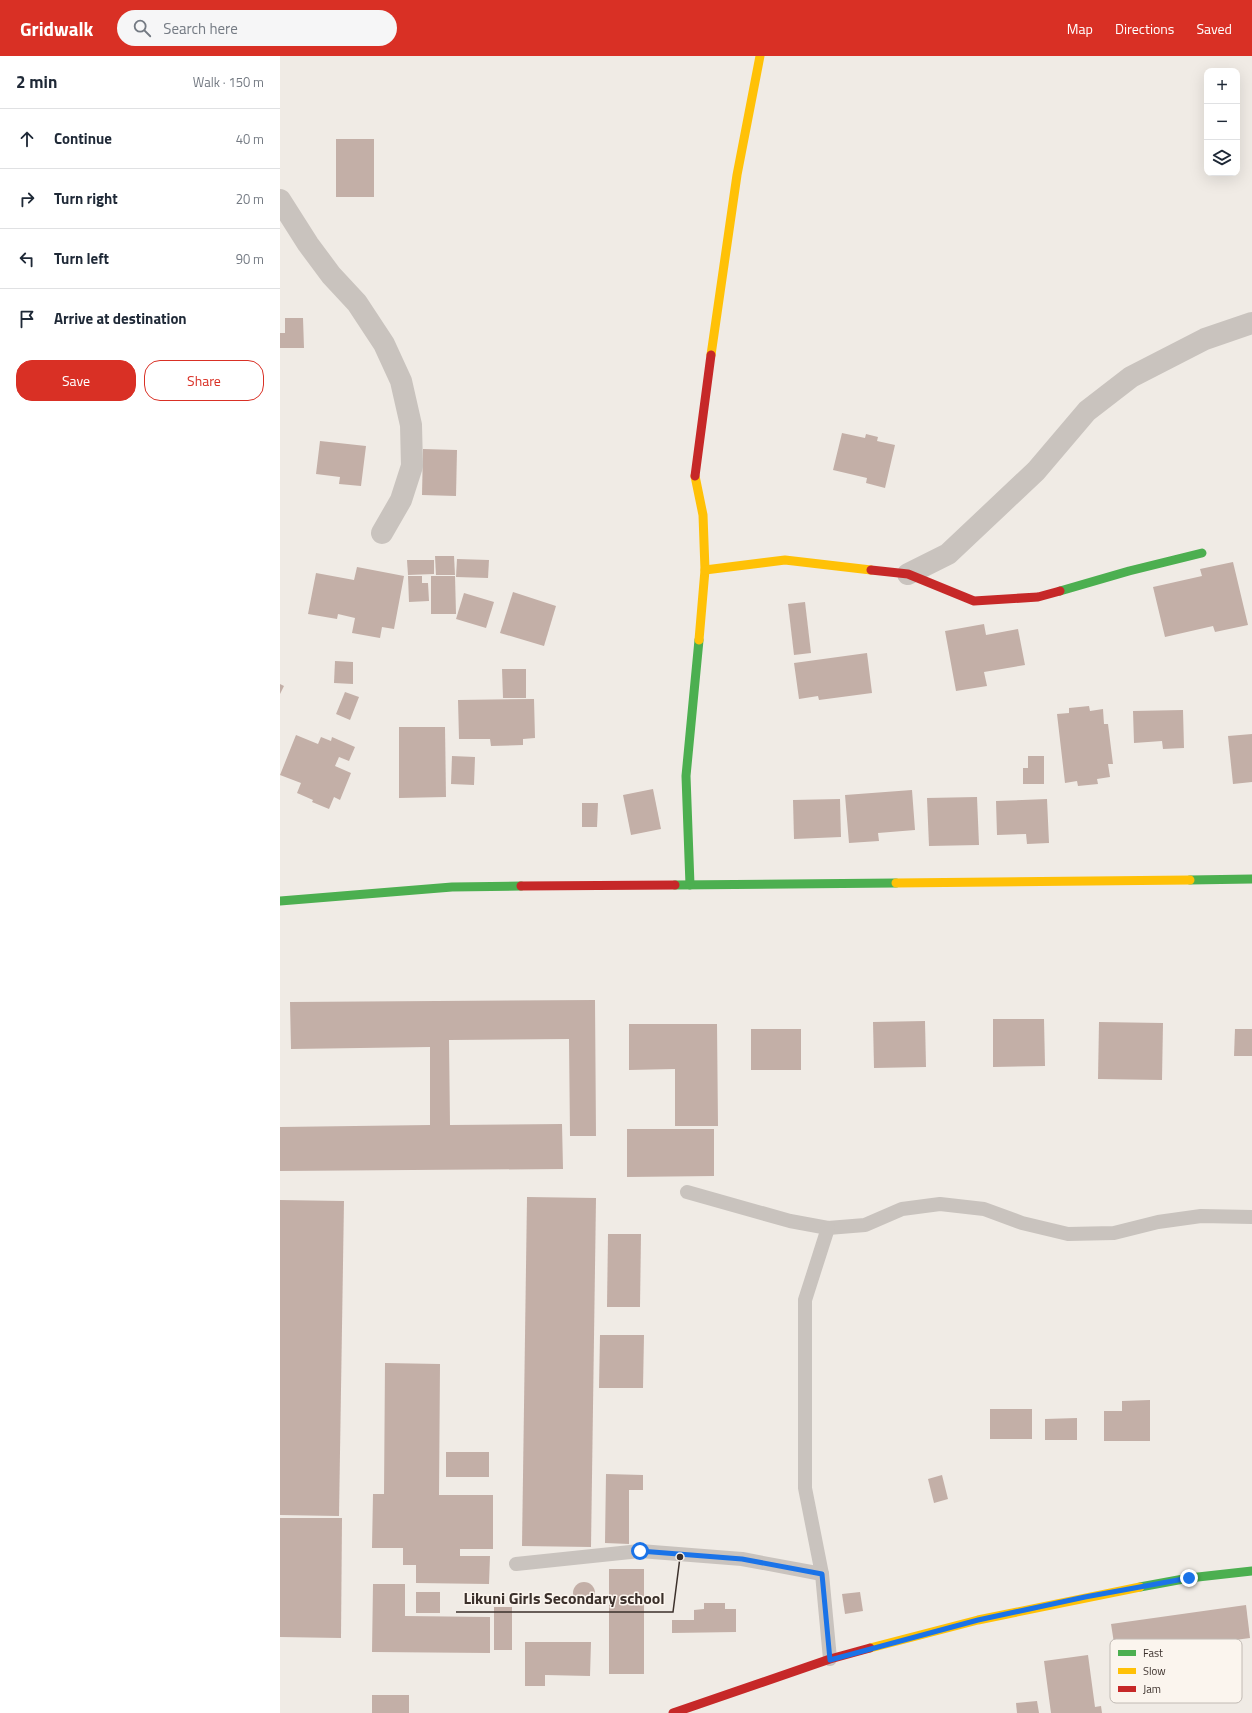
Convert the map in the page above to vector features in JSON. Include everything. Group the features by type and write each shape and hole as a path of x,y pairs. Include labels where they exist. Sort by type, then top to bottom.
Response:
{"street":[{"path":"690,885 686,776 705,570 703,515 694,473 737,175 760,56"},
{"path":"280,200 308,244 331,275 357,303 384,344 401,381 411,425 412,466 401,500 382,532"},
{"path":"908,574 948,554 1036,471 1087,410 1131,377 1205,339 1252,323"},
{"path":"705,570 785,560 908,574 974,601 1038,597 1129,571 1202,553"},
{"path":"280,901 452,887 1252,879"},
{"path":"673,1713 684,1708 830,1660 978,1620 1085,1597 1189,1578 1252,1572"}],"lane":[{"path":"687,1192 790,1221 828,1228 865,1225 902,1209 940,1204 984,1209 1022,1223 1068,1234 1114,1233 1158,1222 1201,1216 1252,1217"},
{"path":"828,1228 806,1300 805,1488 822,1574 830,1660"},
{"path":"516,1564 640,1551 742,1559 822,1574"}],"building":[{"path":"336,139 374,139 374,197 336,197"},
{"path":"285,318 303,318 304,348 280,348 280,333 285,333"},
{"path":"842,433 865,438 866,434 878,437 877,441 895,445 885,488 866,483 867,478 833,470"},
{"path":"320,441 366,446 361,486 339,484 340,477 316,474"},
{"path":"423,449 457,450 456,496 422,495"},
{"path":"435,556 454,556 455,575 436,575"},
{"path":"457,559 489,560 488,578 456,577"},
{"path":"407,560 434,560 434,574 408,575"},
{"path":"1233,562 1248,625 1215,632 1213,626 1165,637 1153,587 1202,576 1200,569"},
{"path":"357,567 404,576 394,629 382,627 380,638 352,633 355,618 338,614 337,619 308,614 316,573 354,580"},
{"path":"408,576 422,576 422,583 428,583 429,601 409,602"},
{"path":"431,576 455,576 456,614 431,614"},
{"path":"513,592 556,606 544,646 500,633"},
{"path":"464,593 494,602 486,628 456,619"},
{"path":"805,602 811,653 794,655 788,604"},
{"path":"984,624 986,635 1018,629 1025,665 984,672 987,686 956,691 945,631"},
{"path":"867,653 872,693 819,700 818,696 799,699 794,663"},
{"path":"335,661 353,662 353,684 334,683"},
{"path":"502,669 526,669 526,698 503,698"},
{"path":"280,684 284,686 280,694"},
{"path":"345,692 359,697 350,720 336,714"},
{"path":"534,699 535,738 523,739 523,745 491,746 490,739 459,739 458,700"},
{"path":"1089,706 1090,711 1103,709 1104,724 1108,724 1113,764 1108,764 1110,777 1097,779 1098,784 1078,786 1077,781 1065,783 1057,714 1069,713 1069,708"},
{"path":"1183,710 1184,748 1163,749 1162,741 1134,743 1133,711"},
{"path":"399,727 445,727 446,797 399,798"},
{"path":"1252,734 1252,782 1233,784 1228,736"},
{"path":"296,735 318,744 321,737 331,741 332,737 355,747 349,761 339,757 335,766 351,773 340,800 334,797 329,809 312,802 313,800 297,793 301,783 280,775"},
{"path":"452,756 475,757 474,785 451,784"},
{"path":"1028,756 1044,756 1044,784 1023,784 1023,768 1028,768"},
{"path":"653,789 661,829 631,835 623,795"},
{"path":"912,790 915,830 878,833 879,841 849,843 845,795"},
{"path":"977,797 979,845 929,846 927,798"},
{"path":"840,799 841,837 794,839 793,800"},
{"path":"1047,799 1049,843 1027,844 1026,834 997,835 996,801"},
{"path":"582,803 598,803 597,827 582,827"},
{"path":"595,1000 596,1136 570,1136 569,1039 449,1040 450,1125 562,1124 563,1169 280,1171 280,1127 430,1125 430,1047 291,1049 290,1002"},
{"path":"993,1019 1044,1019 1045,1066 993,1067"},
{"path":"925,1021 926,1067 874,1068 873,1022"},
{"path":"1099,1022 1163,1023 1162,1080 1098,1079"},
{"path":"629,1024 717,1024 718,1126 675,1126 675,1069 629,1070"},
{"path":"751,1029 801,1029 801,1070 751,1070"},
{"path":"1235,1029 1252,1029 1252,1056 1234,1056"},
{"path":"627,1129 714,1129 714,1176 627,1177"},
{"path":"527,1197 596,1198 591,1547 522,1546"},
{"path":"280,1200 344,1201 339,1516 280,1515"},
{"path":"608,1234 641,1234 640,1307 607,1307"},
{"path":"600,1335 644,1335 643,1388 599,1388"},
{"path":"385,1363 440,1364 439,1495 493,1495 493,1549 460,1549 460,1556 490,1556 489,1584 416,1583 416,1565 403,1565 403,1548 372,1548 373,1494 384,1494"},
{"path":"1150,1400 1150,1441 1104,1441 1104,1411 1122,1411 1122,1401"},
{"path":"990,1409 1032,1409 1032,1439 990,1439"},
{"path":"1077,1418 1077,1440 1045,1440 1045,1419"},
{"path":"446,1452 489,1452 489,1477 446,1477"},
{"path":"606,1474 643,1475 643,1490 629,1490 629,1544 605,1543"},
{"path":"942,1475 948,1499 934,1503 928,1479"},
{"path":"280,1518 342,1518 341,1638 280,1637"},
{"path":"609,1569 644,1569 644,1674 609,1674"},
{"path":"584,1582 592,1585 595,1593 592,1601 584,1604 576,1601 573,1593 576,1585"},
{"path":"373,1584 405,1584 405,1616 490,1617 490,1653 372,1652"},
{"path":"416,1592 440,1592 440,1613 416,1613"},
{"path":"860,1592 863,1611 845,1614 842,1594"},
{"path":"704,1603 725,1603 725,1609 736,1609 736,1632 672,1633 672,1620 694,1620 694,1610 704,1609"},
{"path":"1246,1605 1250,1638 1113,1639 1111,1624"},
{"path":"494,1607 512,1607 512,1650 494,1650"},
{"path":"525,1642 591,1642 590,1676 545,1675 545,1686 525,1686"},
{"path":"1088,1655 1095,1707 1101,1706 1102,1713 1051,1713 1044,1661"},
{"path":"372,1695 409,1695 409,1713 372,1713"},
{"path":"1037,1701 1039,1713 1017,1713 1016,1703"}],"traffic: fast":[{"path":"1060,591 1129,571 1202,553"},
{"path":"690,885 686,776 699,640"},
{"path":"1190,880 1252,879"},
{"path":"675,885 896,883"},
{"path":"280,901 452,887 521,886"},
{"path":"1140,1587 1189,1578 1252,1571"}],"traffic: slow":[{"path":"711,355 737,175 760,56"},
{"path":"695,476 703,515 705,570 699,640"},
{"path":"705,570 785,560 871,570"},
{"path":"896,883 1190,880"},
{"path":"870,1648 978,1620 1140,1587"}],"traffic: jam":[{"path":"695,476 711,355"},
{"path":"871,570 908,574 974,601 1038,597 1060,591"},
{"path":"521,886 675,885"},
{"path":"673,1713 830,1659 870,1648"}],"place":[{"name":"Likuni Girls Secondary school","path":"680,1557"}],"route":[{"path":"640,1551 742,1559 822,1574 830,1660 978,1620 1085,1597 1189,1578"}]}
